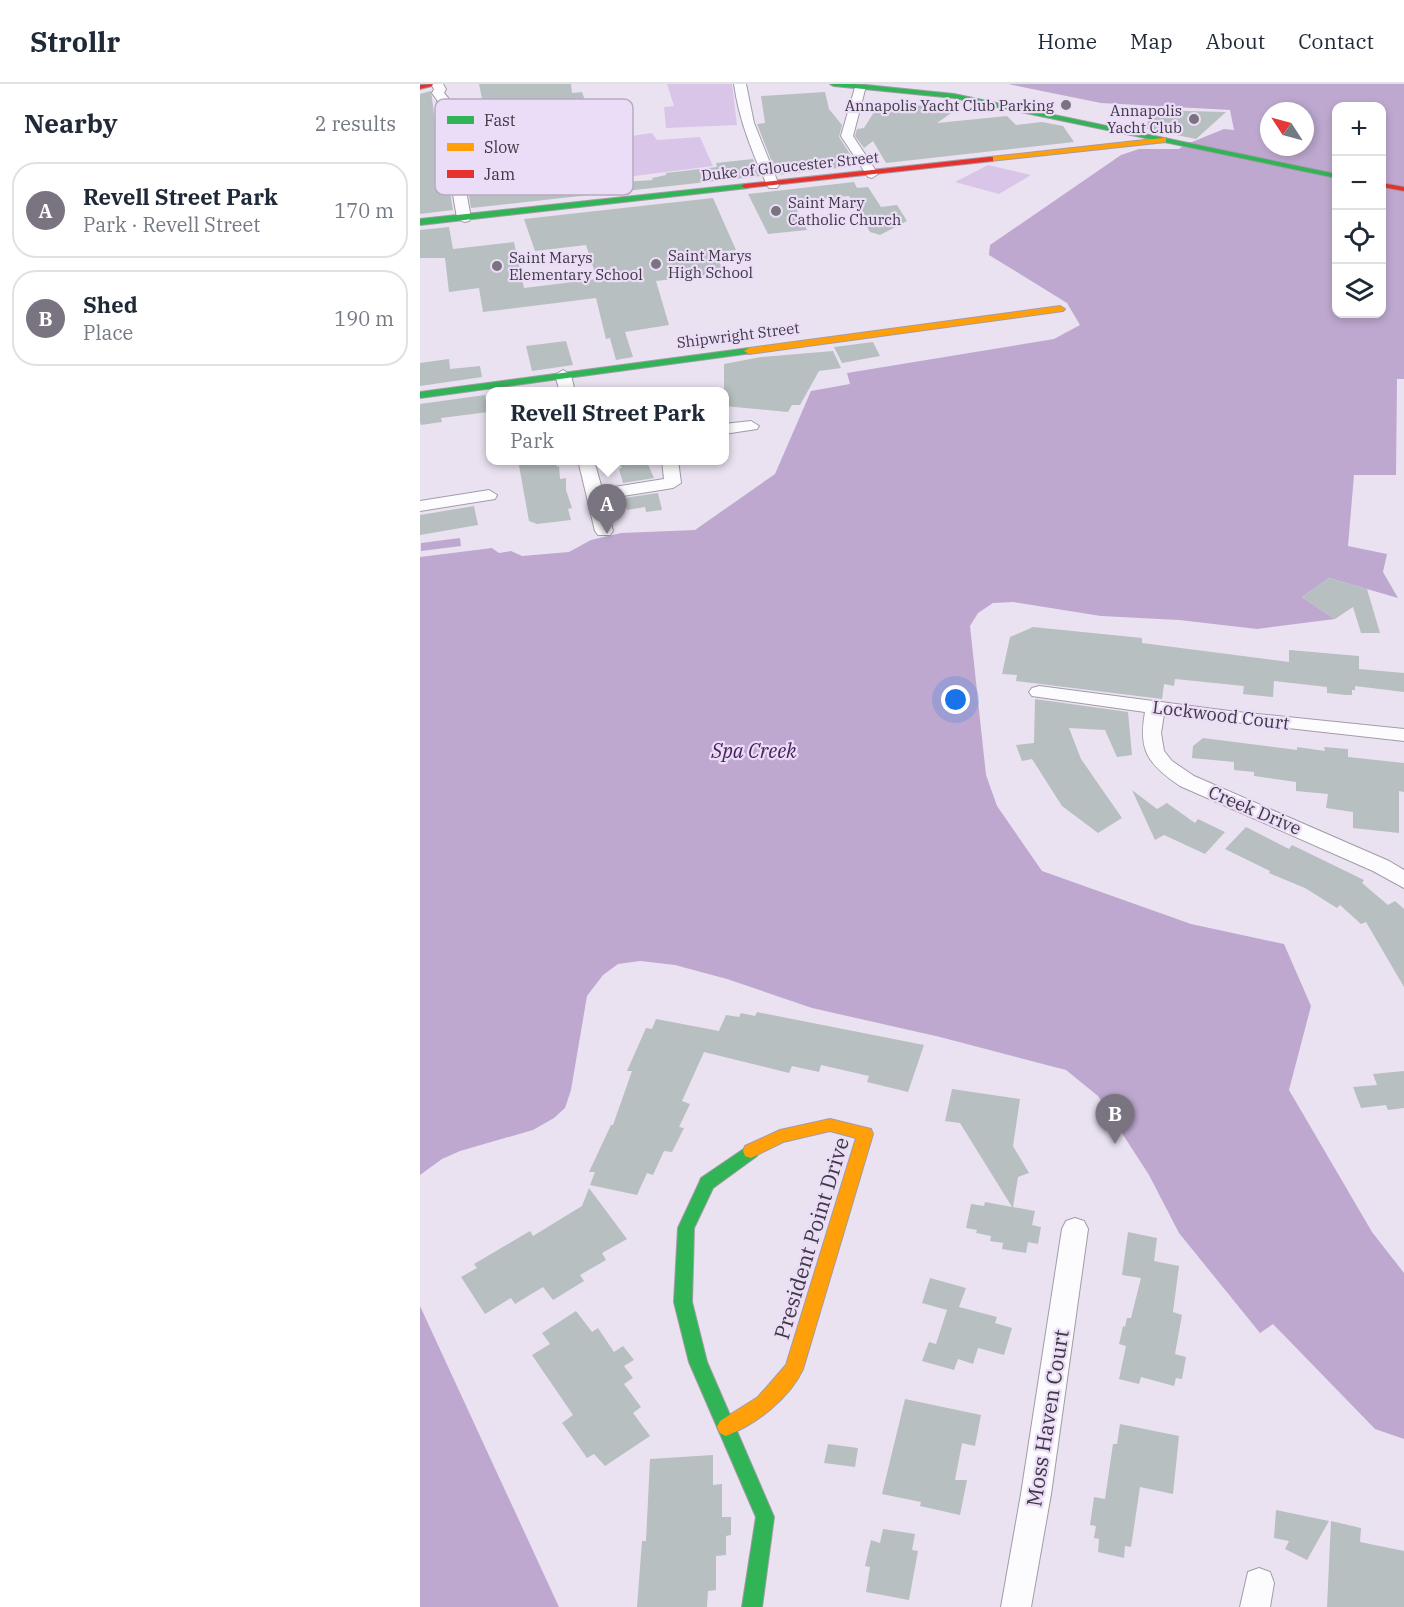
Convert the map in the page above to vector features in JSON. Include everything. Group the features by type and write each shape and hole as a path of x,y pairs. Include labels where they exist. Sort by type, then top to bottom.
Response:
{"main road":[{"path":"834,84 954,96 1332,175"},
{"path":"420,87 435,87"},
{"name":"Duke of Gloucester Street","path":"420,222 773,185 1162,140"},
{"path":"1386,186 1404,189"},
{"name":"Shipwright Street","path":"420,395 1060,309"},
{"name":"President Point Drive","path":"726,1427 764,1406 781,1390 794,1369 865,1134 830,1125 780,1136 738,1158 707,1183 686,1228 683,1302 698,1362 726,1427 765,1517 752,1607"}],"street":[{"path":"740,84 747,124 773,185"},
{"path":"860,86 847,136 872,174"},
{"path":"460,195 464,218"},
{"path":"563,375 567,387"},
{"path":"729,428 751,426"},
{"path":"586,465 604,531"},
{"path":"595,495 673,483 671,465"},
{"path":"420,506 489,495"},
{"name":"Lockwood Court","path":"1039,693 1404,735"},
{"name":"Creek Drive","path":"1155,707 1151,745 1158,759 1169,770 1187,781 1381,866 1404,880"},
{"name":"Moss Haven Court","path":"1016,1607 1036,1494 1075,1228"}],"shaded area":[{"path":"667,84 732,84 737,125 666,128 664,107 674,106"},
{"path":"652,133 657,140 700,137 713,166 633,176 633,136"},
{"path":"988,165 1031,175 999,194 955,182"}],"water":[{"name":"Spa Creek","path":"1008,84 1404,84 1404,379 1397,379 1396,475 1354,475 1348,546 1387,554 1383,572 1398,598 1329,578 1302,597 1335,619 1257,629 1179,620 1101,616 1013,602 993,603 978,613 970,626 986,775 997,806 1042,871 1191,924 1284,944 1311,1006 1289,1090 1372,1232 1404,1273 1404,1439 1375,1429 1273,1324 1260,1333 1179,1233 1149,1175 1098,1096 1066,1070 940,1037 812,1008 727,979 675,965 640,961 618,964 603,975 587,996 571,1090 565,1108 554,1118 533,1130 460,1151 442,1159 420,1175 420,557 492,548 499,553 511,551 522,556 569,552 591,540 621,533 695,530 775,474 811,391 850,384 847,373 1054,339 1080,325 1067,303 989,255 990,245 1121,155 1139,149 1179,149 1188,142 1224,129 1234,130 1230,110 1101,103"},
{"path":"460,538 461,546 421,551 421,543"},
{"path":"420,1306 559,1607 420,1607"}],"building":[{"path":"479,84 571,84 572,93 582,92 585,99 482,99"},
{"path":"431,91 435,121 435,195 450,195 453,210 420,214 420,94"},
{"path":"825,92 829,109 842,125 839,137 852,157 845,162 847,167 777,175 757,124 765,123 761,96"},
{"path":"892,103 957,109 937,123 1007,116 1016,125 1042,122 1063,126 1074,142 886,163 873,141 864,148 855,136 857,129 864,128 876,109 888,110"},
{"path":"1149,110 1226,112 1196,139 1147,129"},
{"path":"753,159 761,176 633,190 633,181 653,180 652,178 666,175 666,173 717,167 716,163"},
{"name":"Saint Mary Catholic Church","path":"854,182 857,188 868,187 881,207 897,205 907,221 880,235 870,232 849,196 793,202 807,230 768,234 748,194"},
{"path":"469,195 589,195 471,208"},
{"path":"713,198 736,250 715,252 724,273 656,281 669,325 625,332 633,357 616,360 610,338 606,339 596,298 483,312 479,288 449,292 445,258 420,258 420,230 449,227 453,249 514,242 524,288 597,279 586,245 535,251 524,219"},
{"path":"566,341 573,365 532,371 526,346"},
{"path":"873,342 880,356 842,363 834,347"},
{"path":"833,351 841,368 819,371 800,405 792,405 788,412 729,406 729,387 724,387 724,364 761,357"},
{"path":"449,359 450,369 480,366 482,377 420,386 420,363"},
{"path":"485,395 486,412 441,418 442,422 421,425 420,404"},
{"path":"519,465 559,466 560,479 566,478 566,490 572,508 568,509 571,520 537,524 529,521"},
{"path":"621,465 648,465 654,478 623,483 619,469 622,468"},
{"path":"658,493 662,510 646,512 645,507 627,510 624,498"},
{"path":"474,506 478,525 420,535 420,515"},
{"path":"1329,578 1367,589 1380,633 1361,633 1353,607 1335,619 1302,597"},
{"path":"1033,627 1142,638 1142,643 1289,662 1289,650 1359,656 1359,669 1404,673 1404,692 1355,686 1352,695 1346,695 1327,693 1327,687 1274,681 1273,697 1243,694 1244,686 1175,679 1174,686 1164,684 1162,699 1016,681 1017,675 1002,674 1010,637"},
{"path":"1035,699 1128,712 1132,755 1117,757 1105,730 1069,728 1081,759 1122,818 1098,833 1062,806 1032,759 1022,761 1016,745 1034,743"},
{"path":"1203,738 1297,750 1297,747 1325,751 1324,747 1348,749 1348,757 1404,763 1404,792 1399,791 1399,833 1353,828 1353,812 1326,808 1328,794 1296,791 1296,782 1254,776 1254,772 1234,770 1234,762 1192,758 1193,746"},
{"path":"1132,790 1157,809 1167,803 1195,823 1198,819 1225,832 1205,854 1164,835 1155,840"},
{"path":"1246,827 1289,849 1292,845 1364,880 1362,883 1388,905 1395,901 1404,909 1404,987 1366,922 1361,924 1340,905 1337,908 1305,888 1269,873 1270,871 1225,849"},
{"path":"757,1012 924,1045 908,1092 867,1082 869,1076 821,1065 819,1072 792,1066 789,1073 704,1052 682,1101 690,1104 679,1127 684,1128 672,1152 664,1151 653,1175 647,1173 637,1195 590,1185 595,1172 589,1172 613,1125 632,1071 627,1071 646,1028 652,1029 656,1019 719,1031 726,1015 739,1017 741,1013 755,1016"},
{"path":"1404,1071 1404,1108 1388,1110 1386,1105 1361,1108 1353,1087 1377,1085 1373,1074"},
{"path":"952,1089 1020,1099 1013,1146 1029,1173 1018,1177 1013,1207 1035,1211 1032,1225 1041,1227 1038,1244 1028,1242 1026,1253 1002,1249 1003,1243 990,1241 991,1236 966,1228 971,1204 984,1206 985,1202 1012,1207 960,1123 945,1121"},
{"path":"589,1188 627,1239 602,1253 606,1260 580,1275 584,1281 553,1300 543,1287 515,1304 511,1298 485,1314 461,1277 477,1268 474,1264 530,1231 533,1236 582,1206"},
{"path":"1128,1232 1157,1238 1154,1261 1179,1266 1173,1312 1182,1315 1175,1354 1186,1357 1182,1379 1176,1378 1174,1386 1141,1377 1139,1384 1119,1379 1126,1346 1119,1344 1123,1326 1125,1327 1127,1318 1131,1318 1141,1278 1122,1275"},
{"path":"930,1278 966,1288 959,1307 997,1317 995,1323 1012,1328 1004,1355 978,1348 973,1364 958,1359 954,1370 922,1361 929,1342 936,1344 947,1310 922,1303"},
{"path":"576,1311 592,1332 598,1328 614,1352 623,1346 634,1360 624,1366 633,1378 624,1384 641,1407 633,1413 650,1436 605,1466 594,1454 587,1458 562,1423 573,1415 532,1355 550,1344 542,1333"},
{"path":"905,1399 981,1415 975,1446 962,1443 955,1480 967,1480 960,1515 920,1506 921,1502 882,1494"},
{"path":"1120,1424 1179,1436 1173,1494 1140,1487 1131,1547 1125,1546 1124,1558 1098,1552 1099,1539 1094,1538 1096,1526 1090,1525 1094,1497 1105,1499 1113,1444 1117,1444"},
{"path":"828,1444 858,1448 855,1467 824,1463"},
{"path":"713,1455 713,1485 722,1484 722,1517 731,1517 731,1535 726,1536 726,1555 716,1556 716,1590 708,1591 707,1607 637,1607 642,1541 646,1541 650,1459"},
{"path":"1276,1510 1329,1521 1307,1560 1285,1549 1289,1541 1274,1538"},
{"path":"1331,1521 1361,1528 1360,1542 1404,1551 1404,1607 1327,1607"},
{"path":"883,1529 915,1534 912,1550 918,1551 909,1600 866,1592 870,1567 865,1566 871,1540 880,1543"}],"traffic: fast":[{"path":"834,84 954,96 1332,175"},
{"path":"420,222 745,186"},
{"path":"420,395 749,351"},
{"path":"751,1151 707,1183 686,1228 683,1302 698,1362 765,1517 752,1607"}],"traffic: slow":[{"path":"990,159 1163,140"},
{"path":"749,351 1060,309"},
{"path":"726,1427 764,1403 780,1388 794,1369 865,1134 830,1125 780,1136 751,1151"}],"traffic: jam":[{"path":"420,87 429,84"},
{"path":"745,186 990,159"},
{"path":"1386,186 1404,189"}],"place":[{"name":"Annapolis Yacht Club Parking","path":"1066,105"},
{"name":"Annapolis Yacht Club","path":"1194,119"},
{"name":"Saint Mary Catholic Church","path":"776,211"},
{"name":"Saint Marys High School","path":"656,264"},
{"name":"Saint Marys Elementary School","path":"497,266"},
{"name":"Revell Street Park","path":"607,534"},
{"name":"Shed","path":"1115,1144"}]}
